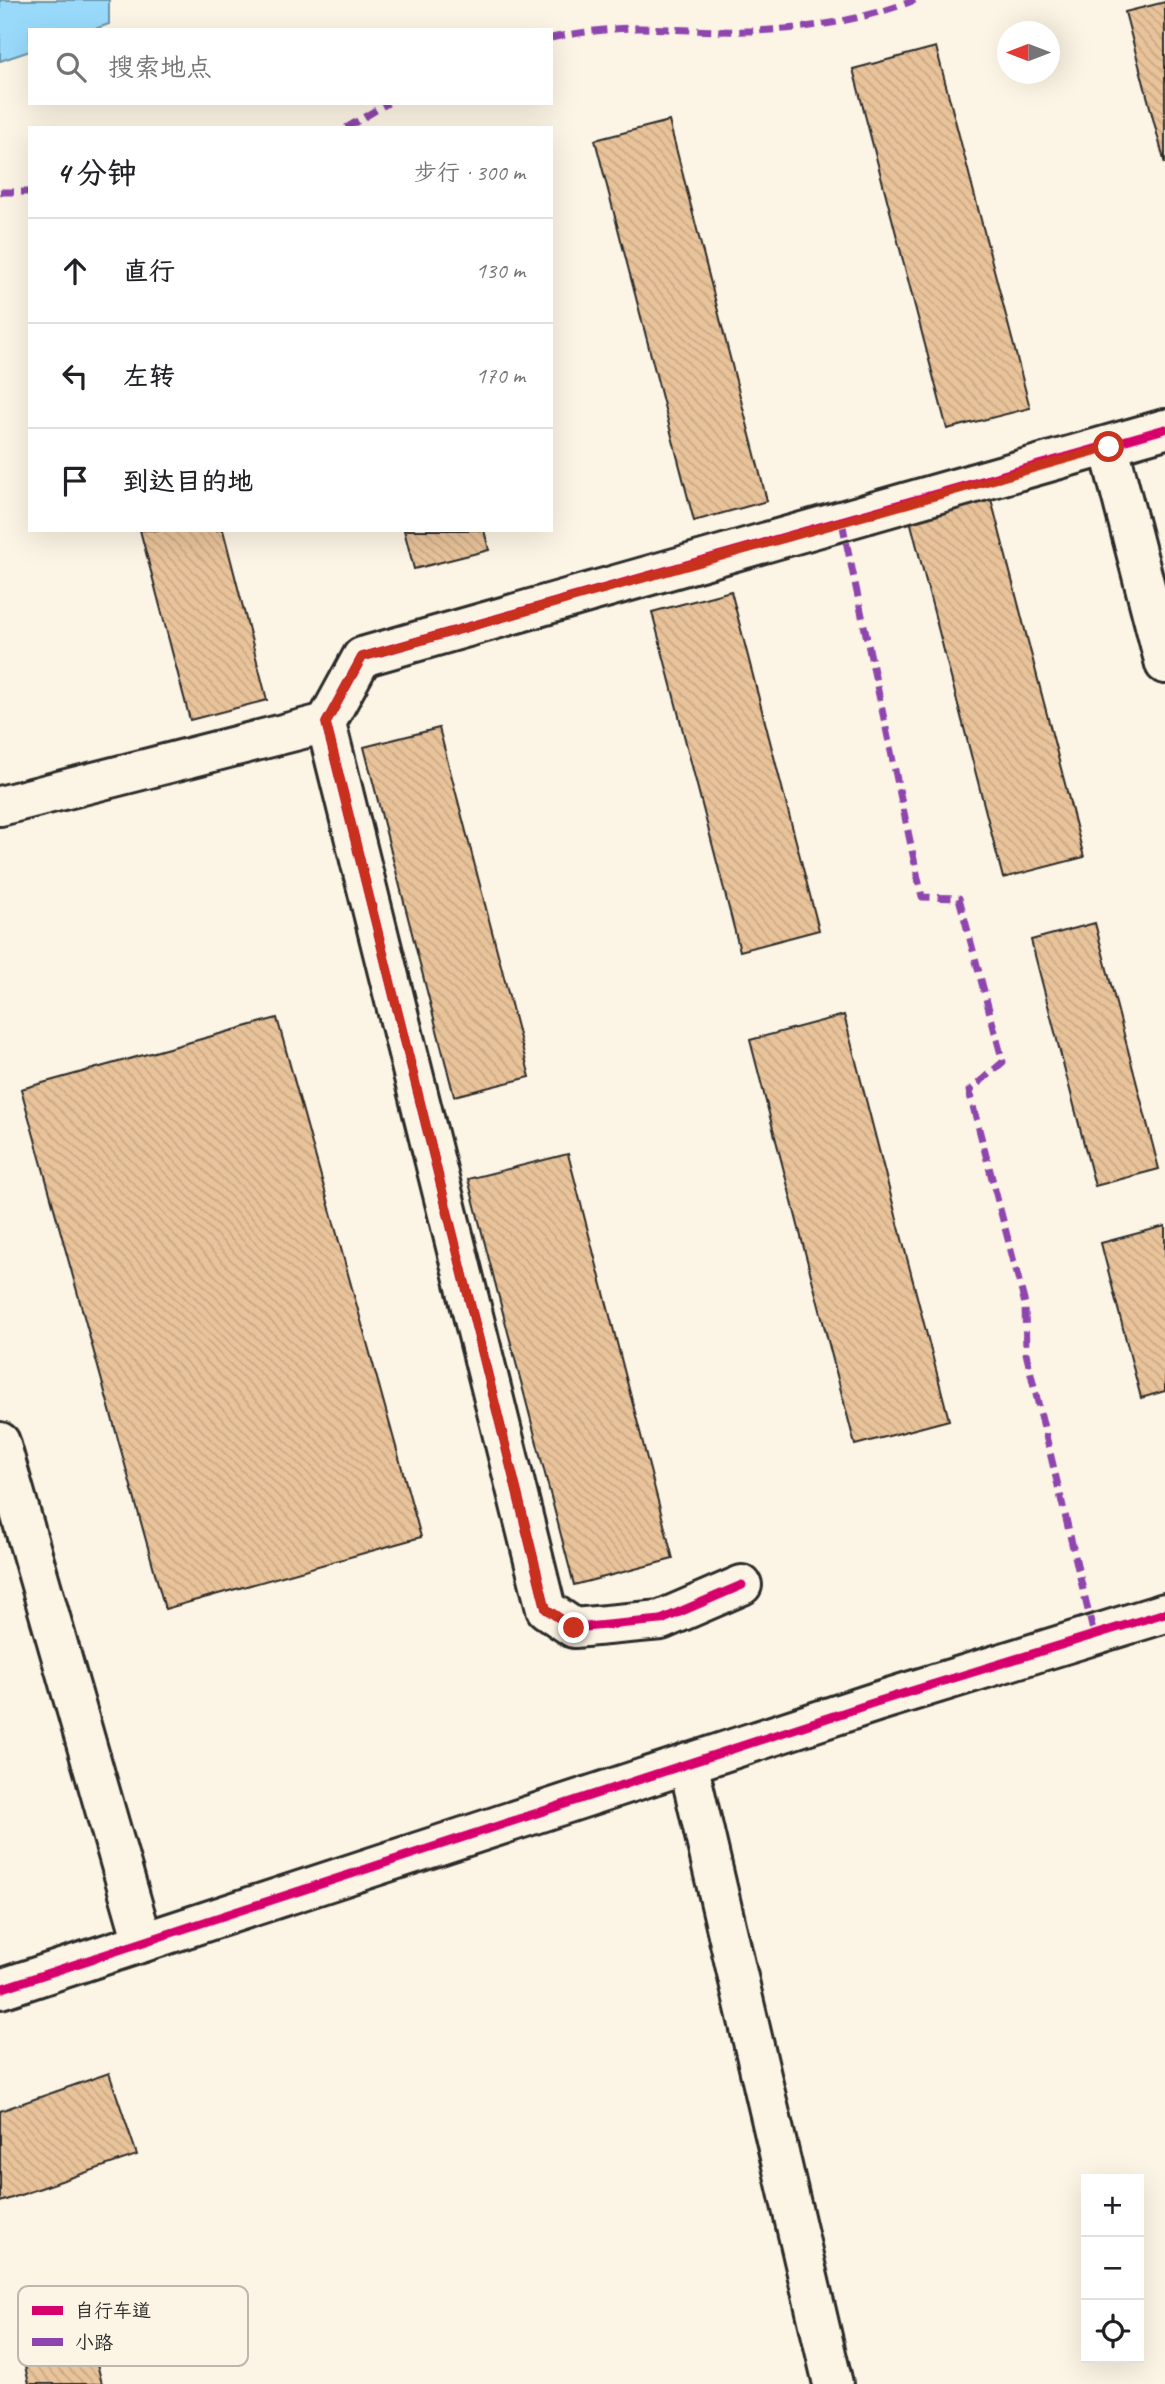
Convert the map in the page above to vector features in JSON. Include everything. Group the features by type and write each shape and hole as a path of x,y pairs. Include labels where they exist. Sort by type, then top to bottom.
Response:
{"street":[{"path":"742,1585 661,1620 574,1628 546,1609 326,723 362,657 1165,429"},
{"path":"1109,447 1165,664"},
{"path":"0,806 326,723"},
{"path":"0,1442 143,1942"},
{"path":"0,1989 876,1702 1165,1613"},
{"path":"688,1763 833,2384"}],"water":[{"path":"0,0 109,0 109,24 98,28 28,28 28,52 0,61"}],"building":[{"path":"1165,2 1165,164 1125,12"},
{"path":"936,47 1030,408 947,429 853,69"},
{"path":"669,121 767,501 694,521 595,140"},
{"path":"991,499 1084,857 1003,878 910,520"},
{"path":"141,532 224,532 267,700 190,720"},
{"path":"405,532 484,532 489,550 414,569"},
{"path":"731,591 819,930 740,951 652,612"},
{"path":"439,728 530,1077 454,1096 364,747"},
{"path":"1095,923 1159,1169 1095,1186 1031,940"},
{"path":"844,1015 949,1420 855,1445 750,1040"},
{"path":"277,1018 421,1537 165,1609 21,1089"},
{"path":"568,1154 673,1559 574,1585 468,1179"},
{"path":"1165,1226 1165,1391 1141,1398 1101,1243"},
{"path":"109,2073 137,2155 0,2202 0,2111"},
{"path":"25,2366 98,2366 102,2384 29,2384"}],"marked path":[{"path":"553,38 630,28 735,31 790,29 833,23 915,0"},
{"path":"349,126 385,105"},
{"path":"0,192 28,192"},
{"path":"842,522 922,897 959,898 1003,1062 969,1091 1025,1304 1026,1353 1094,1635"}],"cycle path":[{"path":"742,1585 661,1620 574,1628 546,1609 326,723 362,657 1165,429"},
{"path":"0,1989 876,1702 1165,1613"}],"route":[{"path":"574,1628 546,1609 326,723 362,657 1109,447"}]}
